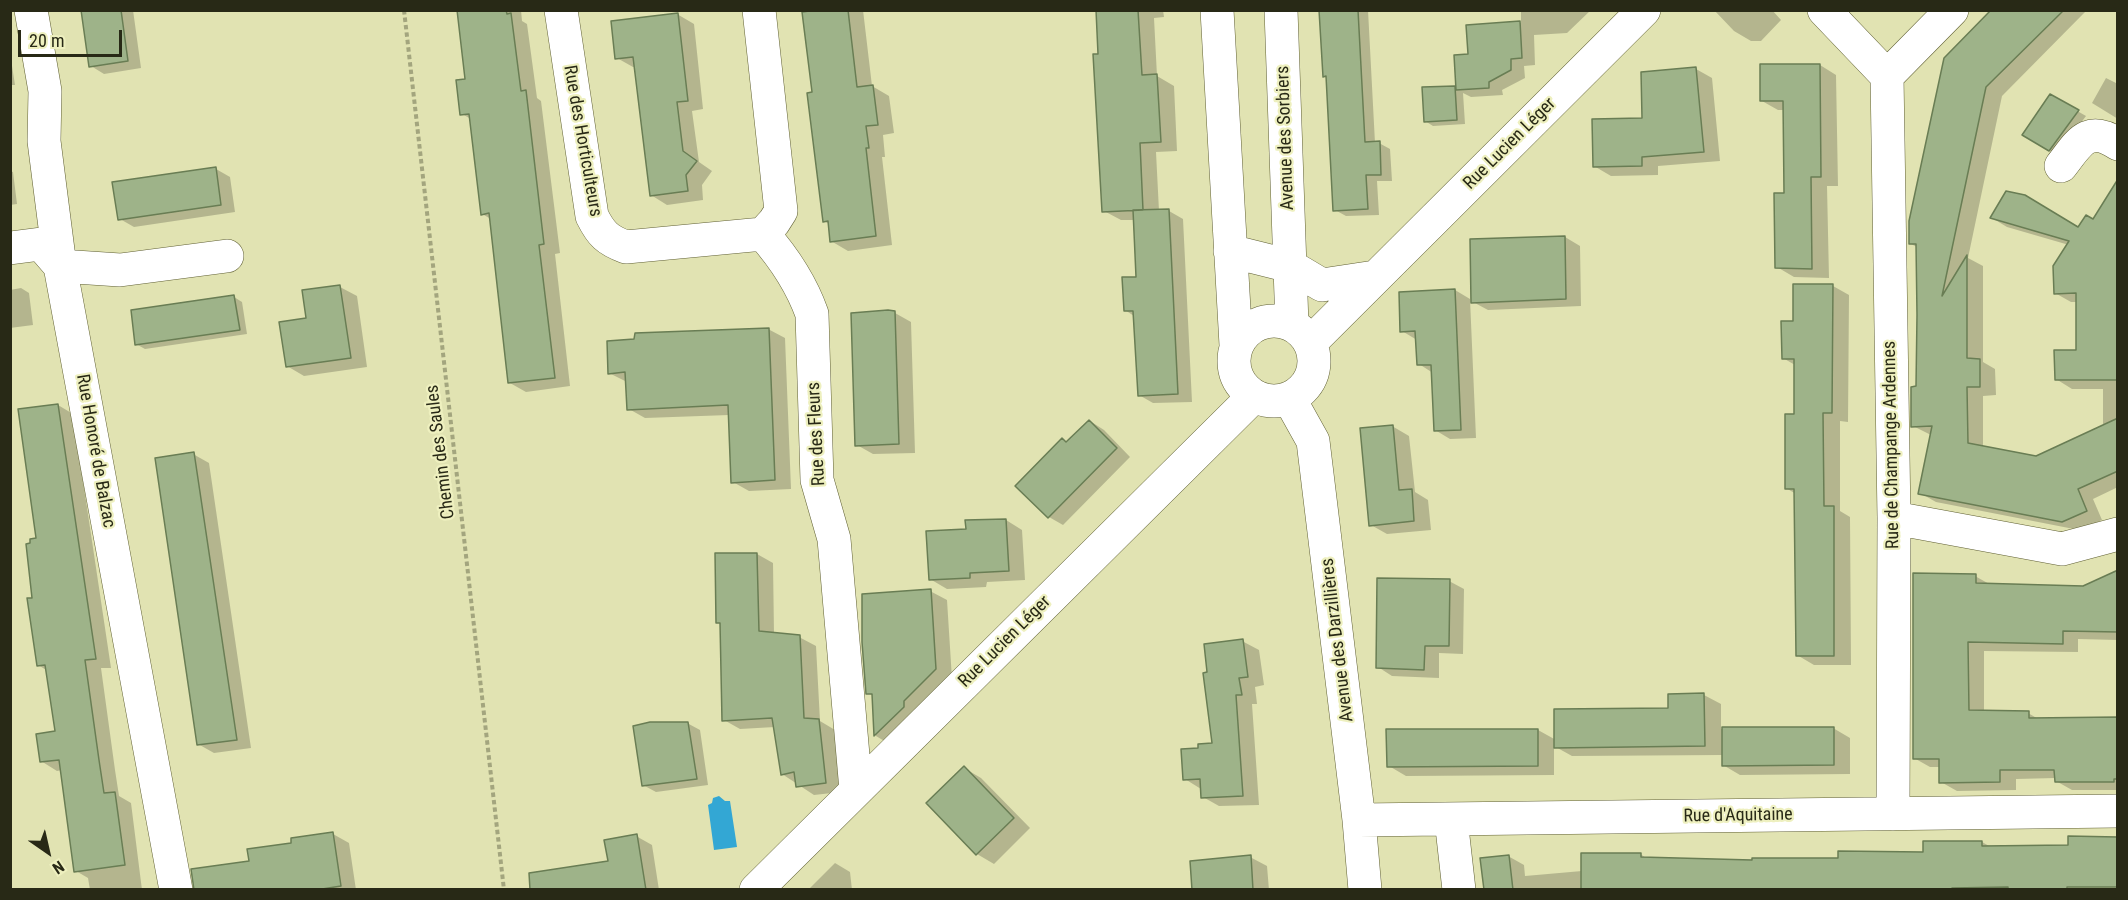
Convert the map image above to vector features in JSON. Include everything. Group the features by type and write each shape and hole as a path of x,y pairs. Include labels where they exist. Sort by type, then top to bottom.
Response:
{"street":[{"name":"Rue Honoré de Balzac","path":"31,10 45,92 44,141 60,266 176,890"},
{"name":"Rue des Horticulteurs","path":"561,10 592,216 600,231 611,242 626,247 763,234"},
{"path":"759,10 781,211 763,234"},
{"path":"1217,10 1236,345 1233,358 1235,372 1241,384 1254,396 1263,400 1276,401 1289,398 1301,390 1309,380 1314,355 1301,334 1280,321 1267,321 1254,325 1244,333 1236,345"},
{"name":"Avenue des Sorbiers","path":"1281,10 1290,266 1301,334"},
{"name":"Rue Lucien Léger","path":"1301,334 1375,278 1644,10"},
{"path":"1824,10 1887,76 1949,11"},
{"name":"Rue de Champange Ardennes","path":"1887,76 1894,518 1893,814"},
{"path":"2061,166 2081,140 2093,136 2105,136 2118,144"},
{"name":"Rue des Fleurs","path":"763,234 783,257 804,291 812,314 817,480 834,539 856,790"},
{"path":"10,248 41,244 60,266 120,270 227,256"},
{"path":"1230,251 1290,266 1322,285 1375,278"},
{"name":"Rue Lucien Léger","path":"756,890 1254,396"},
{"name":"Avenue des Darzillières","path":"1289,398 1314,441 1359,820 1365,890"},
{"path":"1894,518 2062,549 2118,534"},
{"name":"Rue d'Aquitaine","path":"1359,820 2118,811"},
{"path":"1451,819 1459,890"}],"path":[{"name":"Chemin des Saules","path":"404,10 504,890"}],"water":[{"path":"719,796 725,801 730,801 737,847 714,850 708,805 712,803 713,798"}],"building":[{"path":"81,10 121,10 128,61 89,67"},
{"path":"457,10 506,10 507,14 511,13 521,91 526,90 544,244 539,245 555,378 508,383 489,213 481,215 469,114 460,115 456,80 465,79"},
{"path":"848,10 857,87 873,85 878,125 866,126 869,148 866,148 876,236 830,242 828,221 823,222 807,93 812,92 802,12"},
{"path":"1096,10 1138,10 1142,75 1157,74 1161,142 1140,143 1143,210 1102,212 1093,54 1098,54"},
{"path":"1319,10 1358,10 1365,142 1380,141 1381,175 1366,175 1368,209 1333,211 1326,76 1323,77"},
{"path":"1991,10 2064,10 1986,87 1942,296 1967,255 1967,358 1980,359 1980,387 1967,387 1968,443 2036,456 2118,418 2118,471 2078,489 2087,511 2062,522 1918,494 1932,426 1911,427 1911,387 1916,386 1917,315 1916,244 1909,244 1909,221 1944,58"},
{"path":"678,13 688,101 677,102 683,151 697,161 686,175 688,191 650,196 633,57 615,59 611,21"},
{"path":"1520,21 1522,58 1511,59 1511,70 1489,82 1489,88 1456,90 1454,55 1468,54 1466,25"},
{"path":"1760,64 1820,64 1821,177 1811,177 1812,269 1775,268 1774,193 1784,193 1783,101 1760,101"},
{"path":"1696,67 1704,152 1642,157 1642,166 1593,167 1592,119 1642,118 1641,72"},
{"path":"1455,86 1457,120 1424,122 1422,87"},
{"path":"2050,94 2079,110 2049,151 2022,135"},
{"path":"216,167 221,205 118,220 112,182"},
{"path":"2118,179 2118,380 2055,380 2054,350 2076,350 2076,293 2054,294 2053,266 2069,241 1990,218 2006,191 2025,195 2078,227 2086,215 2093,219"},
{"path":"1169,209 1178,394 1138,396 1133,311 1124,311 1122,277 1136,277 1133,210"},
{"path":"1565,236 1566,299 1471,303 1470,239"},
{"path":"1793,284 1833,284 1832,413 1823,413 1824,506 1834,506 1834,656 1796,656 1794,489 1785,489 1785,414 1794,414 1794,359 1782,359 1781,321 1793,321"},
{"path":"340,285 351,358 286,367 279,322 306,318 302,290"},
{"path":"1455,289 1461,430 1434,431 1431,365 1417,365 1415,331 1400,332 1399,292"},
{"path":"234,295 240,330 135,345 131,310"},
{"path":"895,311 899,444 855,446 851,313"},
{"path":"769,328 775,480 731,483 728,405 627,410 625,372 608,374 607,341 634,339 635,333"},
{"path":"58,404 96,659 85,660 99,760 104,793 115,792 125,865 74,872 59,760 40,762 36,734 55,731 45,665 37,666 27,598 32,598 26,544 30,543 30,539 36,538 18,409"},
{"path":"1089,420 1117,448 1048,518 1015,486 1062,438 1066,442"},
{"path":"1393,425 1399,490 1412,489 1414,521 1369,526 1360,428"},
{"path":"194,452 237,740 197,745 155,458"},
{"path":"1006,519 1009,571 970,573 970,578 929,580 926,531 966,529 965,520"},
{"path":"715,553 757,553 759,631 800,635 804,718 819,719 826,783 796,787 794,772 781,775 772,718 722,721 720,623 716,623"},
{"path":"2118,570 2118,632 2063,631 2063,644 1968,642 1969,710 2029,711 2029,718 2118,717 2118,779 2114,779 2114,782 2055,782 2054,770 2000,770 2000,782 1939,783 1939,759 1913,759 1913,573 1976,574 1976,583 2083,586"},
{"path":"1377,578 1450,579 1449,646 1425,646 1424,670 1376,668"},
{"path":"931,589 936,669 904,701 904,707 874,736 872,694 866,694 862,642 862,594"},
{"path":"1243,639 1248,677 1239,678 1242,695 1236,695 1243,796 1201,798 1200,779 1183,780 1181,749 1198,748 1198,744 1212,743 1203,673 1207,672 1204,644"},
{"path":"1704,693 1705,746 1554,748 1554,709 1668,708 1668,694"},
{"path":"650,722 688,722 697,779 642,786 633,726"},
{"path":"1722,727 1834,727 1834,765 1722,766"},
{"path":"1386,729 1538,729 1538,766 1387,767"},
{"path":"964,766 1014,818 976,855 926,803"},
{"path":"333,832 341,886 316,890 194,890 191,869 249,861 247,849 291,843 291,838"},
{"path":"637,834 646,890 530,890 529,873 608,861 604,840"},
{"path":"2068,836 2118,837 2118,887 2067,887 2067,890 2008,890 2008,887 1952,888 1952,890 1581,890 1581,853 1641,853 1641,857 1752,860 1752,858 1838,858 1838,851 1923,852 1923,841 1982,841 1982,846 2068,845"},
{"path":"1251,855 1253,890 1192,890 1190,861"},
{"path":"1509,855 1513,890 1484,890 1480,858"}]}
